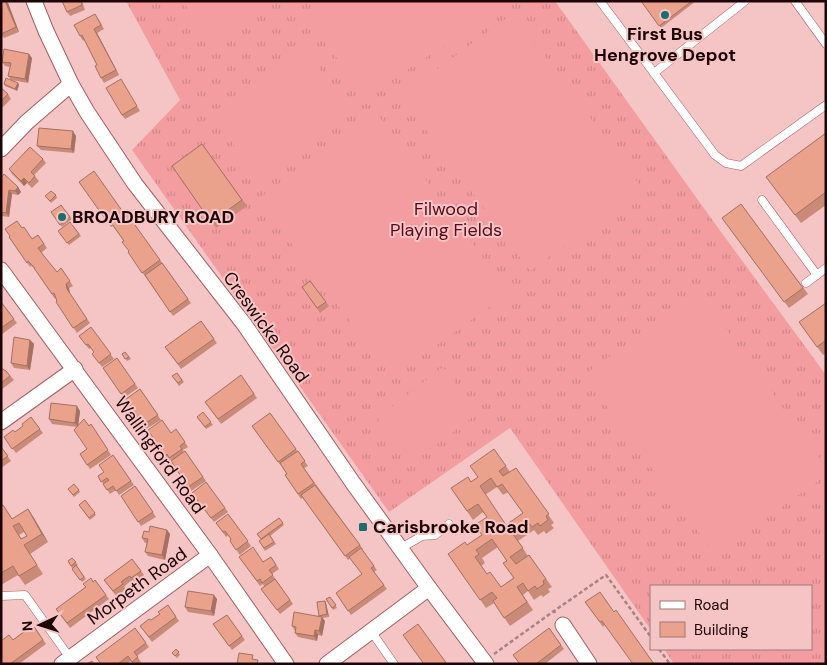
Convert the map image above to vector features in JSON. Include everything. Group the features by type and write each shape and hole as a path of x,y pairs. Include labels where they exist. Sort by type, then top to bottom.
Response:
{"street":[{"name":"Creswicke Road","path":"34,1 71,84 87,112 135,184 244,324 353,483 482,659"},
{"path":"1,150 27,122 71,84"},
{"name":"Wallingford Road","path":"1,270 75,369 286,664"},
{"path":"1,422 75,369"},
{"name":"Morpeth Road","path":"66,661 210,556"},
{"path":"326,664 429,588"},
{"path":"562,625 589,664"}],"lane":[{"path":"600,1 715,155 726,163 741,166 826,105"},
{"path":"654,73 745,1"},
{"path":"795,1 826,44"},
{"path":"762,200 817,275"},
{"path":"806,283 826,268"},
{"path":"401,548 422,536 435,535 450,524"},
{"path":"1,596 25,594 66,661"},
{"path":"371,631 394,664"}],"path":[{"path":"482,659 493,655 606,575 650,636"},
{"path":"554,611 562,625"},
{"path":"660,650 670,664"}],"green space":[{"name":"Filwood Playing Fields","path":"126,1 555,1 826,375 826,664 674,664 665,650 812,650 812,585 650,585 650,629 510,428 389,512 132,150 180,100"},
{"path":"183,1 277,1 210,44"},
{"path":"332,1 494,1 499,10 364,98 309,17"},
{"path":"513,13 642,188 530,271 401,96"},
{"path":"306,49 350,113 256,177 212,113"},
{"path":"376,112 509,293 392,377 258,199"},
{"path":"699,292 826,467 826,475 715,555 584,375"},
{"path":"443,367 478,413 412,463 377,418"}],"building":[{"path":"1,1 5,1 16,27 1,34"},
{"path":"62,1 81,1 82,5 67,12"},
{"name":"First Bus Hengrove Depot","path":"641,1 692,1 659,26"},
{"path":"95,14 101,25 94,29 116,70 101,78 95,66 97,65 82,35 80,36 74,25"},
{"path":"4,49 29,54 25,79 8,76 11,63 2,62"},
{"path":"6,78 18,83 15,89 4,84"},
{"path":"121,79 137,106 122,115 106,88"},
{"path":"1,88 8,94 1,101"},
{"path":"39,128 73,131 71,149 37,146"},
{"path":"826,133 826,192 795,215 766,177"},
{"path":"202,144 242,200 211,222 172,166"},
{"path":"30,147 43,159 31,172 35,176 29,183 24,178 21,181 9,169"},
{"path":"94,171 160,260 142,273 122,242 124,241 110,221 108,223 79,182"},
{"path":"4,174 18,187 15,191 9,190 6,213 1,212 1,178"},
{"path":"51,191 56,195 50,201 45,196"},
{"path":"741,204 803,288 784,302 722,218"},
{"name":"BROADBURY ROAD","path":"61,205 70,217 60,225 51,212"},
{"path":"17,221 22,228 24,227 32,239 38,235 44,244 38,248 57,272 61,268 70,281 66,284 67,289 87,319 73,328 56,302 54,293 52,294 35,268 28,261 27,263 9,237 5,229"},
{"path":"70,222 79,234 67,243 58,231"},
{"path":"162,263 188,299 170,312 145,275"},
{"path":"310,281 326,302 317,308 302,287"},
{"path":"1,302 14,319 1,328"},
{"path":"826,303 826,340 817,347 799,322"},
{"path":"201,321 214,339 178,364 165,347"},
{"path":"91,327 111,354 99,363 92,354 94,352 79,336"},
{"path":"14,337 30,340 27,366 11,363"},
{"path":"125,352 129,357 125,359 122,354"},
{"path":"117,358 135,384 121,394 103,368"},
{"path":"1,368 10,376 1,383"},
{"path":"177,373 182,380 178,383 172,376"},
{"path":"241,375 254,394 218,419 205,402"},
{"path":"140,389 158,415 143,425 126,399"},
{"path":"51,403 77,406 75,423 49,419"},
{"path":"203,412 211,422 205,427 197,417"},
{"path":"270,413 296,449 278,462 252,426"},
{"path":"31,417 40,429 12,449 4,437 13,430 15,432"},
{"path":"84,419 89,426 91,424 108,450 87,465 80,454 87,449 74,430"},
{"path":"162,420 171,433 176,429 185,442 180,446 182,449 169,458 167,454 165,456 148,430"},
{"path":"1,447 8,456 1,461"},
{"path":"494,449 506,466 499,471 503,476 516,468 549,514 546,516 548,520 540,526 538,523 532,527 528,522 512,533 523,548 510,557 516,564 529,555 546,579 543,581 544,584 537,589 535,586 528,591 523,583 517,587 527,602 504,618 493,601 497,598 492,592 480,600 448,554 465,542 467,545 482,535 475,525 487,517 478,504 467,511 451,488 468,477 471,482 478,477 470,466","holes":["491,478 497,487 502,484 523,513 506,525 480,486","492,539 507,561 503,563 514,578 501,587 490,572 487,574 475,557 479,554 476,550"]},
{"path":"185,451 203,477 188,487 171,461"},
{"path":"298,451 305,461 301,464 314,483 298,494 285,475 287,474 280,463"},
{"path":"113,455 131,481 116,491 113,486 107,490 103,484 109,480 107,478 101,482 98,476 104,472 99,465"},
{"path":"206,482 225,508 211,518 192,493"},
{"path":"74,484 79,490 73,495 68,489"},
{"path":"315,485 360,545 345,556 301,495"},
{"path":"135,486 153,512 138,522 121,496"},
{"path":"85,500 95,513 89,518 79,505"},
{"path":"3,505 12,519 28,509 42,534 24,545 37,565 19,576 13,566 1,573 1,506","holes":["19,523 27,536 21,539 13,526"]},
{"path":"228,514 248,541 236,550 230,541 231,539 216,523"},
{"path":"279,518 283,523 261,539 257,534"},
{"path":"150,526 167,530 162,555 145,552 148,539 142,538 144,531 149,532"},
{"path":"269,534 274,542 264,548 259,541"},
{"path":"253,547 263,562 271,557 276,565 269,570 273,575 262,583 260,579 257,581 239,557"},
{"path":"361,548 374,566 371,568 384,585 348,611 336,593 362,574 349,557"},
{"path":"72,558 76,562 71,566 68,561"},
{"path":"132,559 141,571 131,578 130,576 125,579 121,582 123,584 113,591 104,580"},
{"path":"76,565 84,577 80,580 72,569"},
{"path":"91,578 93,582 95,580 106,595 67,623 56,609 86,587 83,584"},
{"path":"275,579 290,600 277,610 261,589"},
{"path":"188,591 214,595 211,611 185,607"},
{"path":"600,592 614,612 616,610 654,664 633,664 602,621 600,622 585,602"},
{"path":"330,597 336,605 332,608 326,599"},
{"path":"325,601 327,614 319,616 317,602"},
{"path":"168,605 176,617 149,637 140,626 160,614 158,612"},
{"path":"294,612 322,617 319,631 315,630 314,636 295,633 296,627 292,626"},
{"path":"227,615 242,636 229,646 213,624"},
{"path":"418,624 447,664 424,664 403,635"},
{"path":"33,625 43,640 10,664 1,664 1,641 9,635 13,640"},
{"path":"135,628 146,643 134,652 138,657 132,662 128,656 118,664 101,664 96,657"},
{"path":"549,628 561,645 536,664 520,664 513,655"},
{"path":"176,649 179,652 175,656 172,653"},
{"path":"239,653 253,655 252,659 258,660 257,664 237,664"}],"place":[{"name":"First Bus Hengrove Depot","path":"665,15"},
{"name":"BROADBURY ROAD","path":"62,217"},
{"name":"Carisbrooke Road","path":"363,527"}]}
